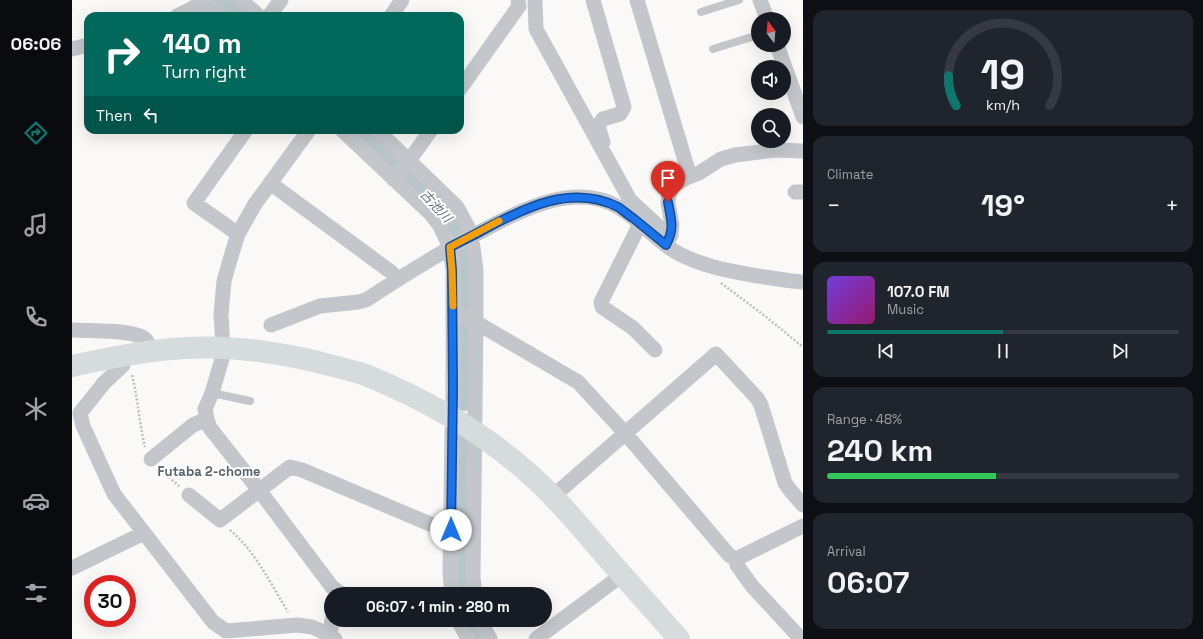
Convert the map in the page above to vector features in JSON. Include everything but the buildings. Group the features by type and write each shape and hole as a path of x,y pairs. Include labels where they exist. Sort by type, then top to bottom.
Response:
{"street":[{"path":"241,0 254,12"},
{"path":"272,12 282,0"},
{"path":"394,12 402,0"},
{"path":"464,83 519,6 518,0"},
{"path":"534,0 536,29 630,200 659,227 675,251 694,261 712,266 742,273 803,282"},
{"path":"593,0 624,107 620,114 603,120 598,126 608,160"},
{"path":"637,0 687,167 686,178"},
{"path":"760,0 764,12"},
{"path":"183,12 201,1 217,12"},
{"path":"72,50 84,46"},
{"path":"780,52 803,117"},
{"path":"238,234 194,203 243,134"},
{"path":"306,134 255,204 238,234 224,282 221,314 223,348 222,359 212,393 205,409 210,428 332,587"},
{"path":"348,134 457,207 468,227 461,242 452,270 455,312 452,434 453,536 450,573 451,587"},
{"path":"380,134 440,226 461,242 473,247 476,270 474,321 474,587"},
{"path":"402,170 428,134"},
{"path":"669,240 672,225 668,202 669,194 674,185 699,173 721,159 735,155 776,150 803,151"},
{"path":"270,183 392,272 397,279"},
{"path":"271,325 320,306 366,300 397,279 512,214 553,200 584,197 604,201 619,208 640,224 669,240"},
{"path":"640,224 601,302 602,307 634,328 655,350"},
{"path":"455,312 474,321 578,382 625,433 729,555 736,559"},
{"path":"72,330 124,332 139,335 145,339 151,351"},
{"path":"72,366 123,360 151,351 186,348 223,348 264,352 310,360 367,375 404,392 475,431 524,469 554,497 679,639"},
{"path":"554,497 716,354 757,398 761,405 785,483 803,505"},
{"path":"123,360 80,413 84,426 114,494 213,622 226,632 297,625 312,627 333,637 332,627"},
{"path":"151,458 193,425 207,419"},
{"path":"189,495 220,520 290,467 302,470 442,529 473,546"},
{"path":"736,559 803,526"},
{"path":"72,568 144,533"},
{"path":"736,559 737,565 752,586 801,639"},
{"path":"536,639 622,575"},
{"path":"461,627 468,639"},
{"path":"484,627 490,639"}],"lane":[{"path":"701,12 739,0"},
{"path":"713,49 751,37"},
{"path":"212,393 250,401"}],"path":[{"path":"712,266 712,273 716,280 765,316 803,347"},
{"path":"123,360 130,367 136,391 139,420 146,451 156,465 189,495"},
{"path":"220,520 238,536 250,551 297,625"}],"waterway":[{"name":"古池川","path":"221,0 236,12"},
{"name":"古池川","path":"365,134 437,203 450,218 463,245 465,262 464,399"},
{"name":"古池川","path":"463,587 464,444"},
{"name":"古池川","path":"472,627 478,639"}],"slow traffic":[{"path":"453,306 450,247 499,221"}],"district":[{"name":"Futaba 2-chome","path":"209,471"}],"route":[{"path":"451,530 453,388 452,270 450,247 512,214 527,208 553,200 584,197 604,201 619,208 666,245 671,235 672,225 668,202"}]}
